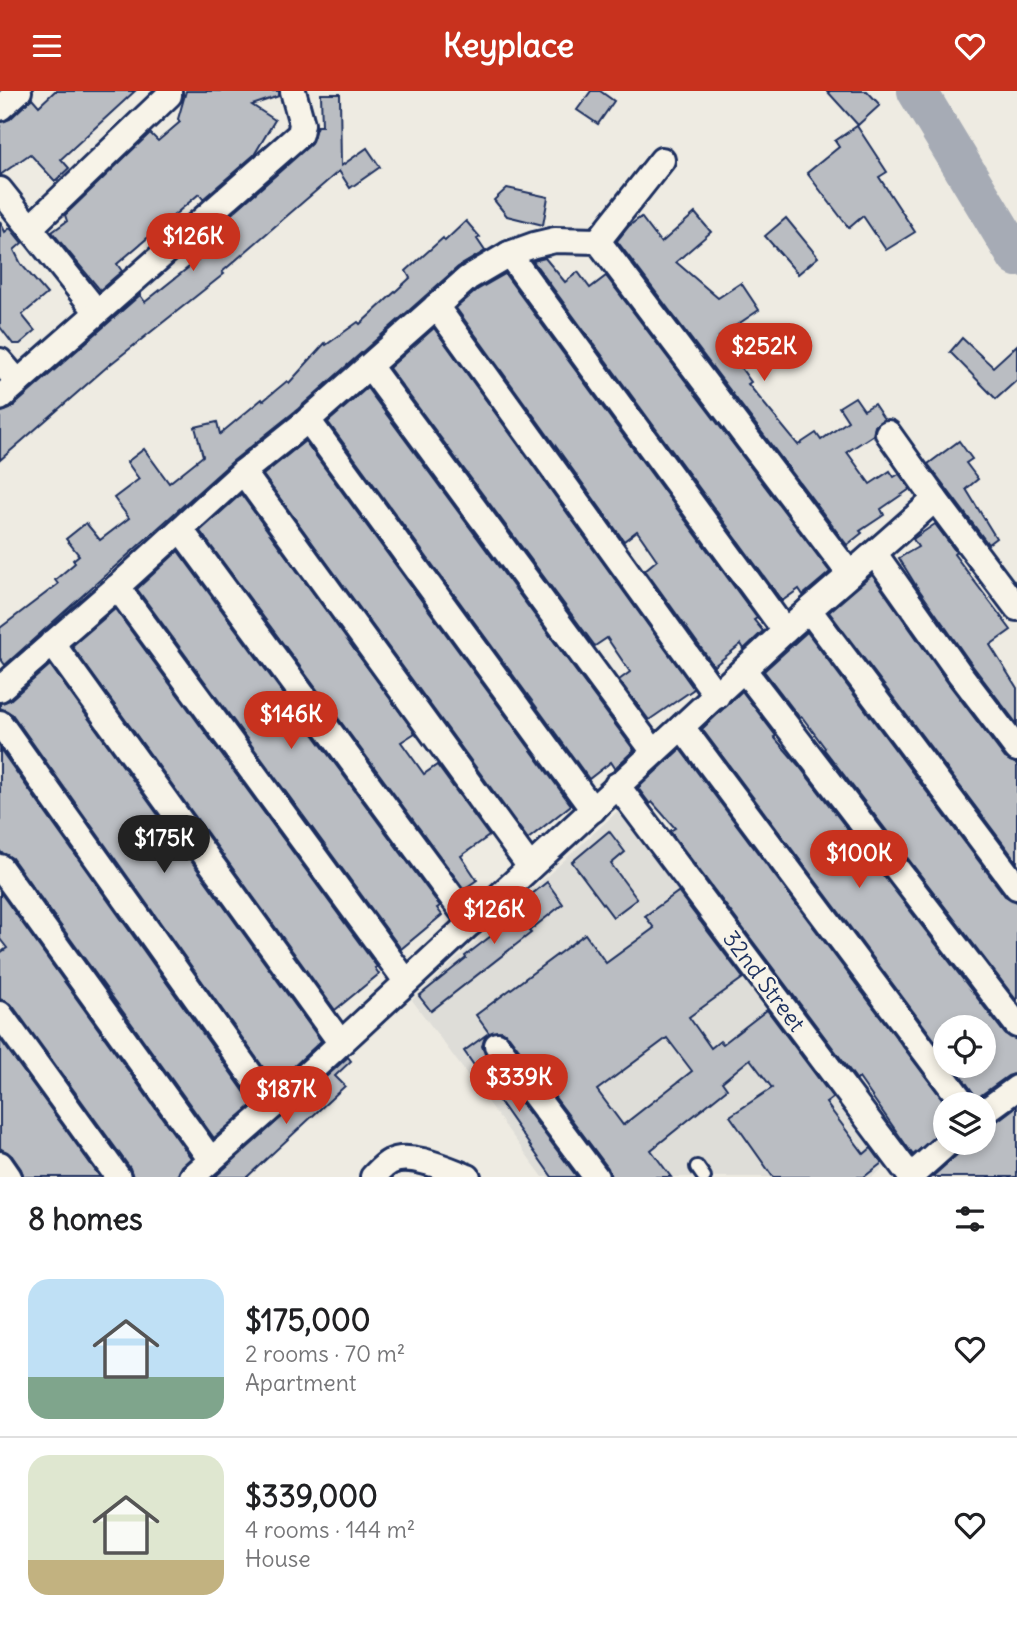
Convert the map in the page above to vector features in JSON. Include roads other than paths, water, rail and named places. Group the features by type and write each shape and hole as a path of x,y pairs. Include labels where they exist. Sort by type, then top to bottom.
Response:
{"street":[{"path":"0,108 19,91"},
{"path":"31,227 169,95 169,91"},
{"path":"0,361 9,390 300,134 302,124 293,91"},
{"path":"597,241 662,160"},
{"path":"0,190 97,312"},
{"path":"0,689 243,472 370,367 468,278 509,254 534,245 555,240 597,241"},
{"path":"597,241 849,573"},
{"path":"509,254 785,631"},
{"path":"436,306 716,696"},
{"path":"370,367 654,752"},
{"path":"308,420 593,810"},
{"path":"888,433 1017,607"},
{"path":"243,472 530,867"},
{"path":"192,1177 273,1106 785,631 935,499"},
{"path":"181,530 471,923"},
{"path":"875,554 1017,749"},
{"path":"117,587 406,981"},
{"path":"809,610 1017,887"},
{"path":"52,643 340,1042"},
{"path":"744,670 1017,1025"},
{"path":"0,723 273,1106"},
{"path":"682,727 955,1092"},
{"name":"32nd Street","path":"618,785 910,1177"},
{"path":"0,867 211,1160"},
{"path":"0,1014 118,1177"},
{"path":"497,1045 596,1177"},
{"path":"996,1103 1017,1088"},
{"path":"910,1177 935,1155"},
{"path":"373,1177 391,1161 408,1159 422,1161 468,1177"},
{"path":"0,1164 9,1177"}],"waterway":[{"path":"917,91 1017,257"}]}
